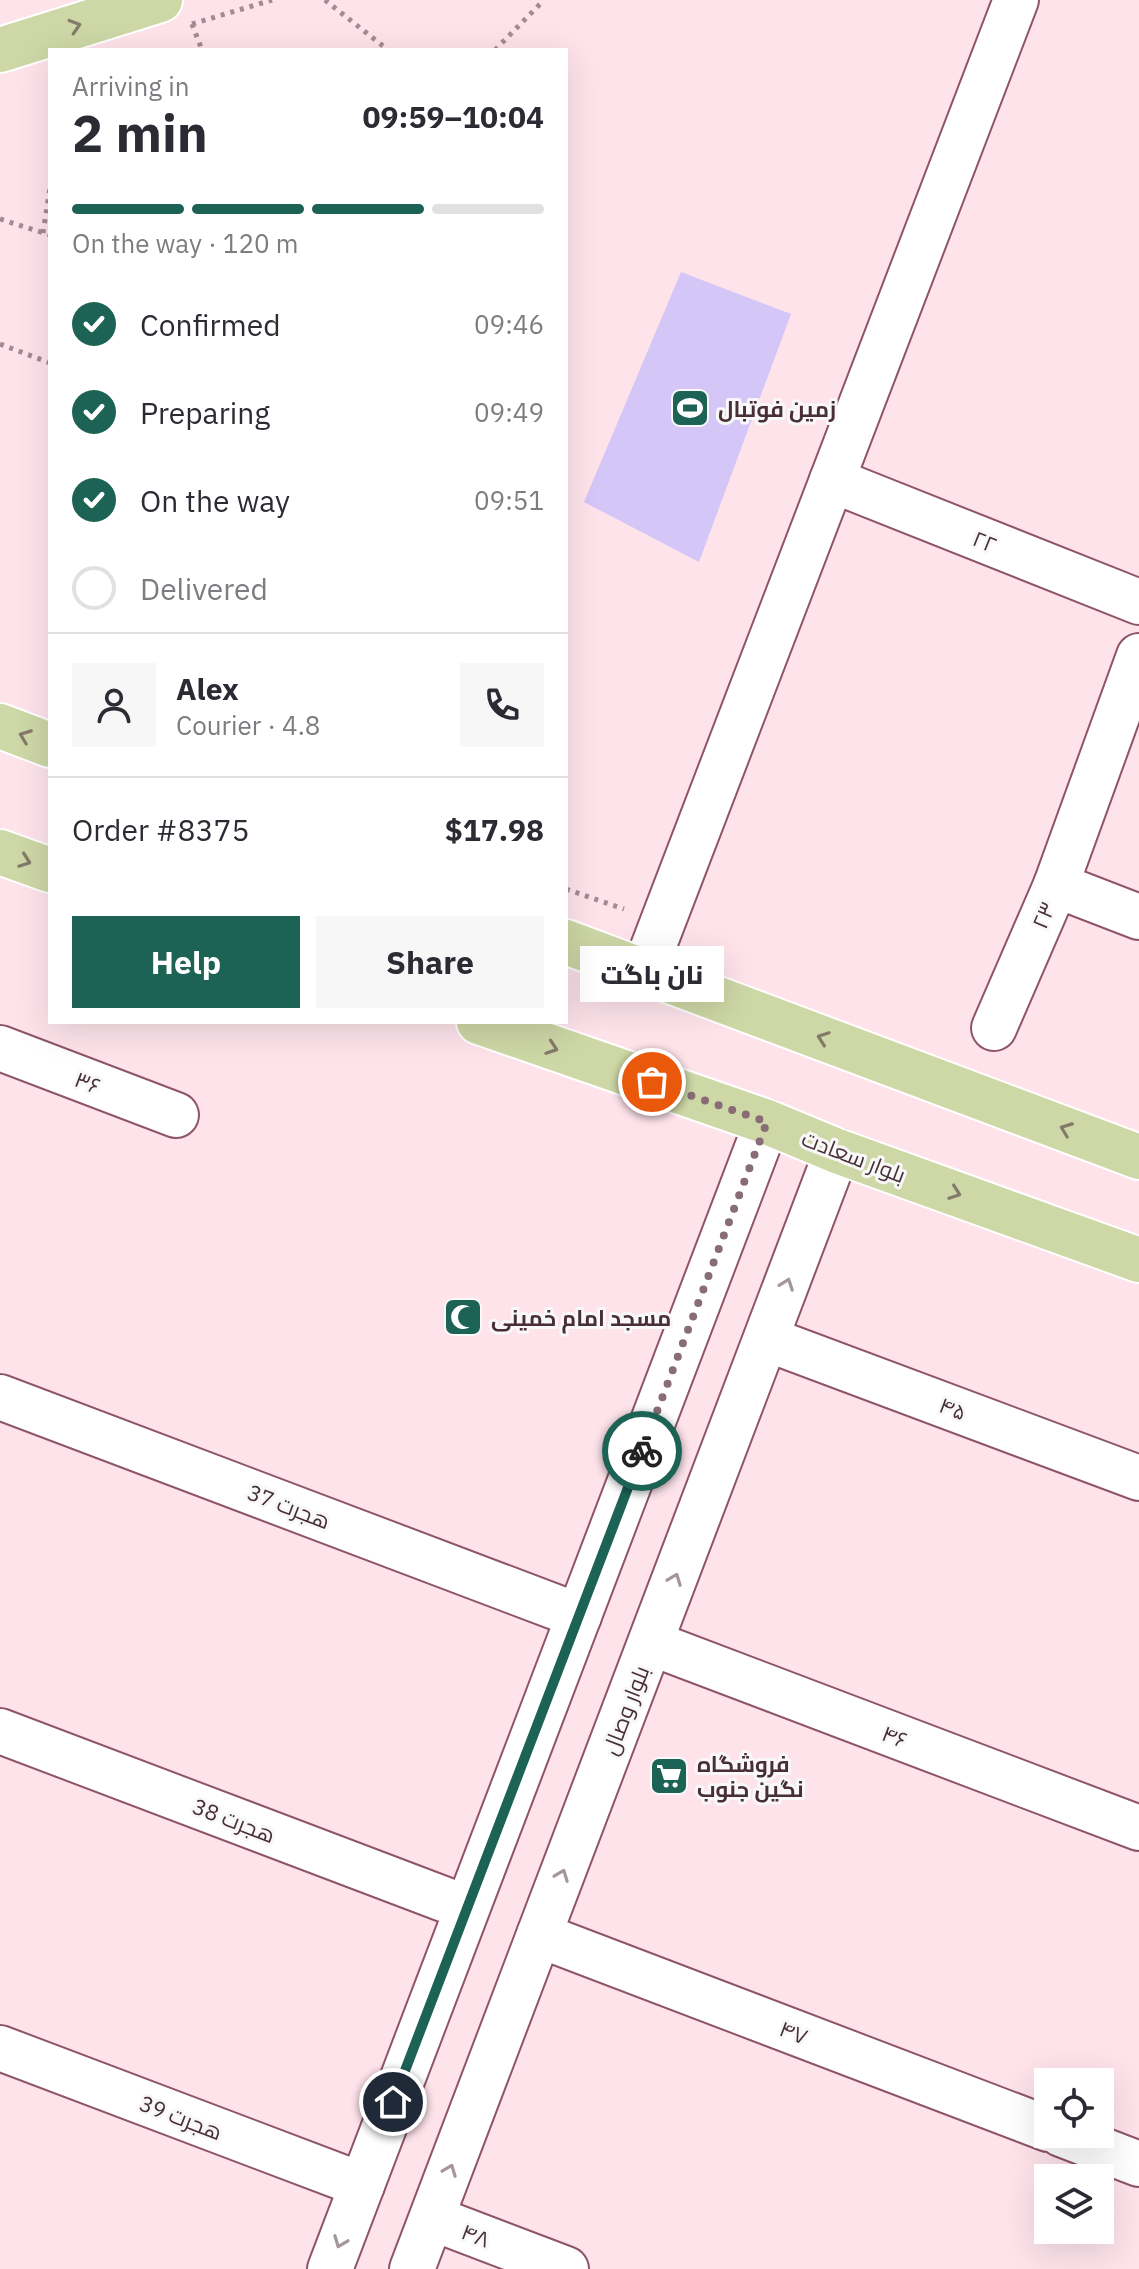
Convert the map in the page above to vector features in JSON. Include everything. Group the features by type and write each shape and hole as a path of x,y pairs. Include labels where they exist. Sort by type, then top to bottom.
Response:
{"main road":[{"path":"0,50 160,0"},
{"path":"0,726 48,744"},
{"path":"0,852 48,869"},
{"path":"568,943 1139,1157"},
{"name":"بلوار سعادت","path":"485,1024 767,1122 837,1151 1139,1260"}],"street":[{"path":"644,971 1016,0"},
{"name":"۲۲","path":"832,480 1139,602"},
{"path":"1056,885 1139,656"},
{"name":"۲۳","path":"994,1028 1056,885 1139,917"},
{"name":"۳۶","path":"0,1048 176,1115"},
{"path":"330,2269 767,1122"},
{"name":"بلوار وصال","path":"412,2269 837,1151"},
{"name":"۴۵","path":"767,1339 1139,1478"},
{"name":"هجرت 37","path":"0,1397 579,1616"},
{"name":"۴۶","path":"651,1643 1139,1828"},
{"name":"هجرت 38","path":"0,1731 467,1908"},
{"name":"۴۷","path":"539,1935 1034,2124"},
{"name":"هجرت 39","path":"0,2048 362,2185"},
{"path":"1097,2148 1139,2164"},
{"name":"۴۸","path":"432,2218 566,2269"}],"path":[{"path":"325,0 385,48"},
{"path":"497,48 544,0"},
{"path":"43,233 48,201"},
{"path":"0,219 48,234"},
{"path":"0,344 48,362"},
{"path":"568,890 662,922"}],"shaded area":[{"name":"زمین فوتبال","path":"681,272 791,314 699,562 584,502"}],"way so far":[{"path":"642,1451 767,1122 652,1082"}],"place":[{"name":"زمین فوتبال","path":"690,408"},
{"name":"نان باگت","path":"652,1082"},
{"name":"مسجد امام خمینی","path":"463,1317"},
{"name":"فروشگاه نگین جنوب","path":"669,1776"}],"route":[{"path":"393,2102 642,1451"}]}
